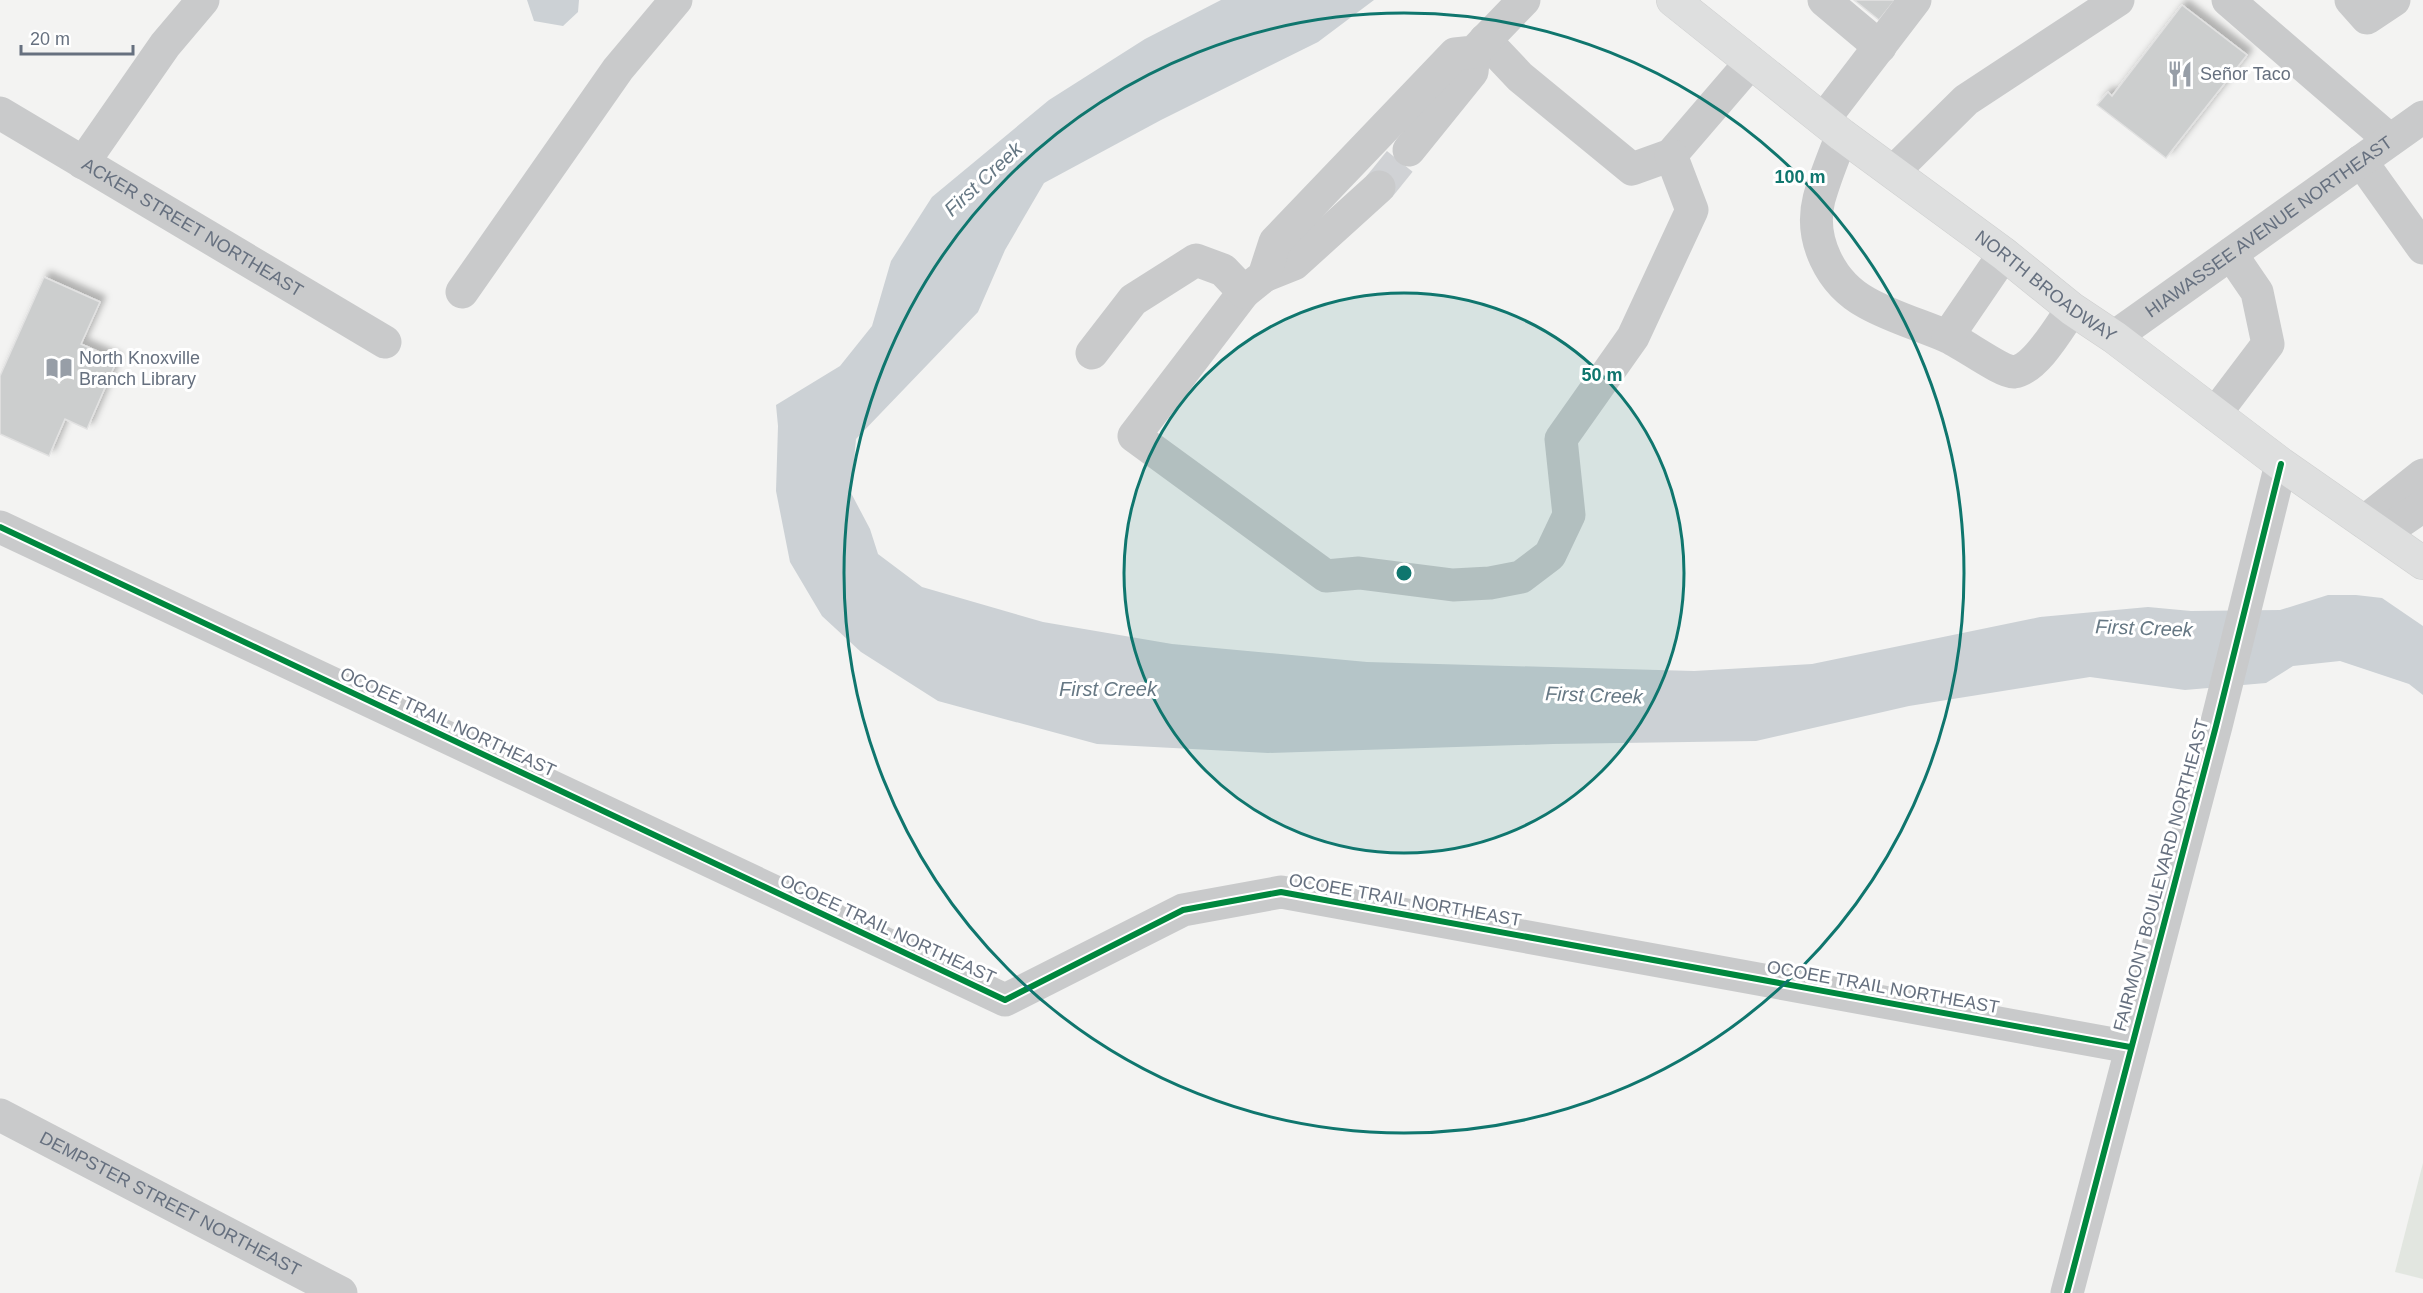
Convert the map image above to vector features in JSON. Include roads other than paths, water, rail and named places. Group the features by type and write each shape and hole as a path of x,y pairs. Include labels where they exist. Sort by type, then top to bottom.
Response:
{"main road":[{"name":"NORTH BROADWAY","path":"1673,0 1833,127 2004,254 2072,309 2114,337 2281,464 2423,563"}],"street":[{"path":"83,163 165,45 203,0"},
{"path":"462,292 618,69 676,0"},
{"path":"1409,150 1472,72 1480,46 1524,0"},
{"path":"1824,0 1880,47"},
{"path":"1915,0 1880,47 1833,127 1816,221 1820,246 1828,264 1841,283 1864,302 1896,317 1948,336 2003,369 2013,372 2025,368 2036,358 2072,309"},
{"path":"1893,171 1966,100 2118,0"},
{"path":"2228,0 2390,140"},
{"path":"2359,9 2394,0"},
{"path":"1480,46 1632,169 1671,155 1751,62"},
{"path":"1480,46 1455,54 1275,242 1254,284 1134,436 1326,576 1359,573 1453,585 1490,583 1521,577 1550,555 1569,515 1560,439 1633,337 1692,210 1671,155"},
{"name":"ACKER STREET NORTHEAST","path":"0,113 385,342"},
{"name":"HIAWASSEE AVENUE NORTHEAST","path":"2114,337 2423,117"},
{"path":"2361,161 2423,248"},
{"path":"1254,284 1294,264 1379,187"},
{"path":"1948,336 2004,254"},
{"path":"2215,414 2268,344 2257,292 2231,254"},
{"path":"1092,353 1133,300 1196,260 1254,284"},
{"name":"FAIRMONT BOULEVARD NORTHEAST","path":"2067,1293 2216,726 2281,464"},
{"path":"2373,528 2423,475"},
{"path":"2373,528 2423,506"},
{"name":"OCOEE TRAIL NORTHEAST","path":"0,527 1005,1000 1183,910 1281,892 2130,1047"},
{"name":"DEMPSTER STREET NORTHEAST","path":"0,1115 341,1293"}],"water":[{"path":"527,0 579,0 578,12 563,26 534,21"},
{"name":"First Creek","path":"1221,0 1374,0 1318,42 1161,120 1044,183 1005,250 978,312 856,439 851,493 870,529 878,554 922,587 1043,622 1172,644 1367,662 1694,671 1812,664 2040,617 2148,607 2191,611 2280,610 2328,595 2356,595 2382,598 2423,626 2423,695 2409,684 2340,661 2293,666 2266,683 2185,690 2090,677 1909,706 1756,741 1553,744 1268,753 1097,744 938,701 861,652 822,616 790,562 776,491 778,426 776,405 840,366 872,326 891,261 932,197 1049,100 1145,39"}],"tunnel":[{"path":"1379,187 1409,150"}],"place":[{"name":"Señor Taco","path":"2180,74"},
{"name":"North Knoxville Branch Library","path":"59,368"}]}
